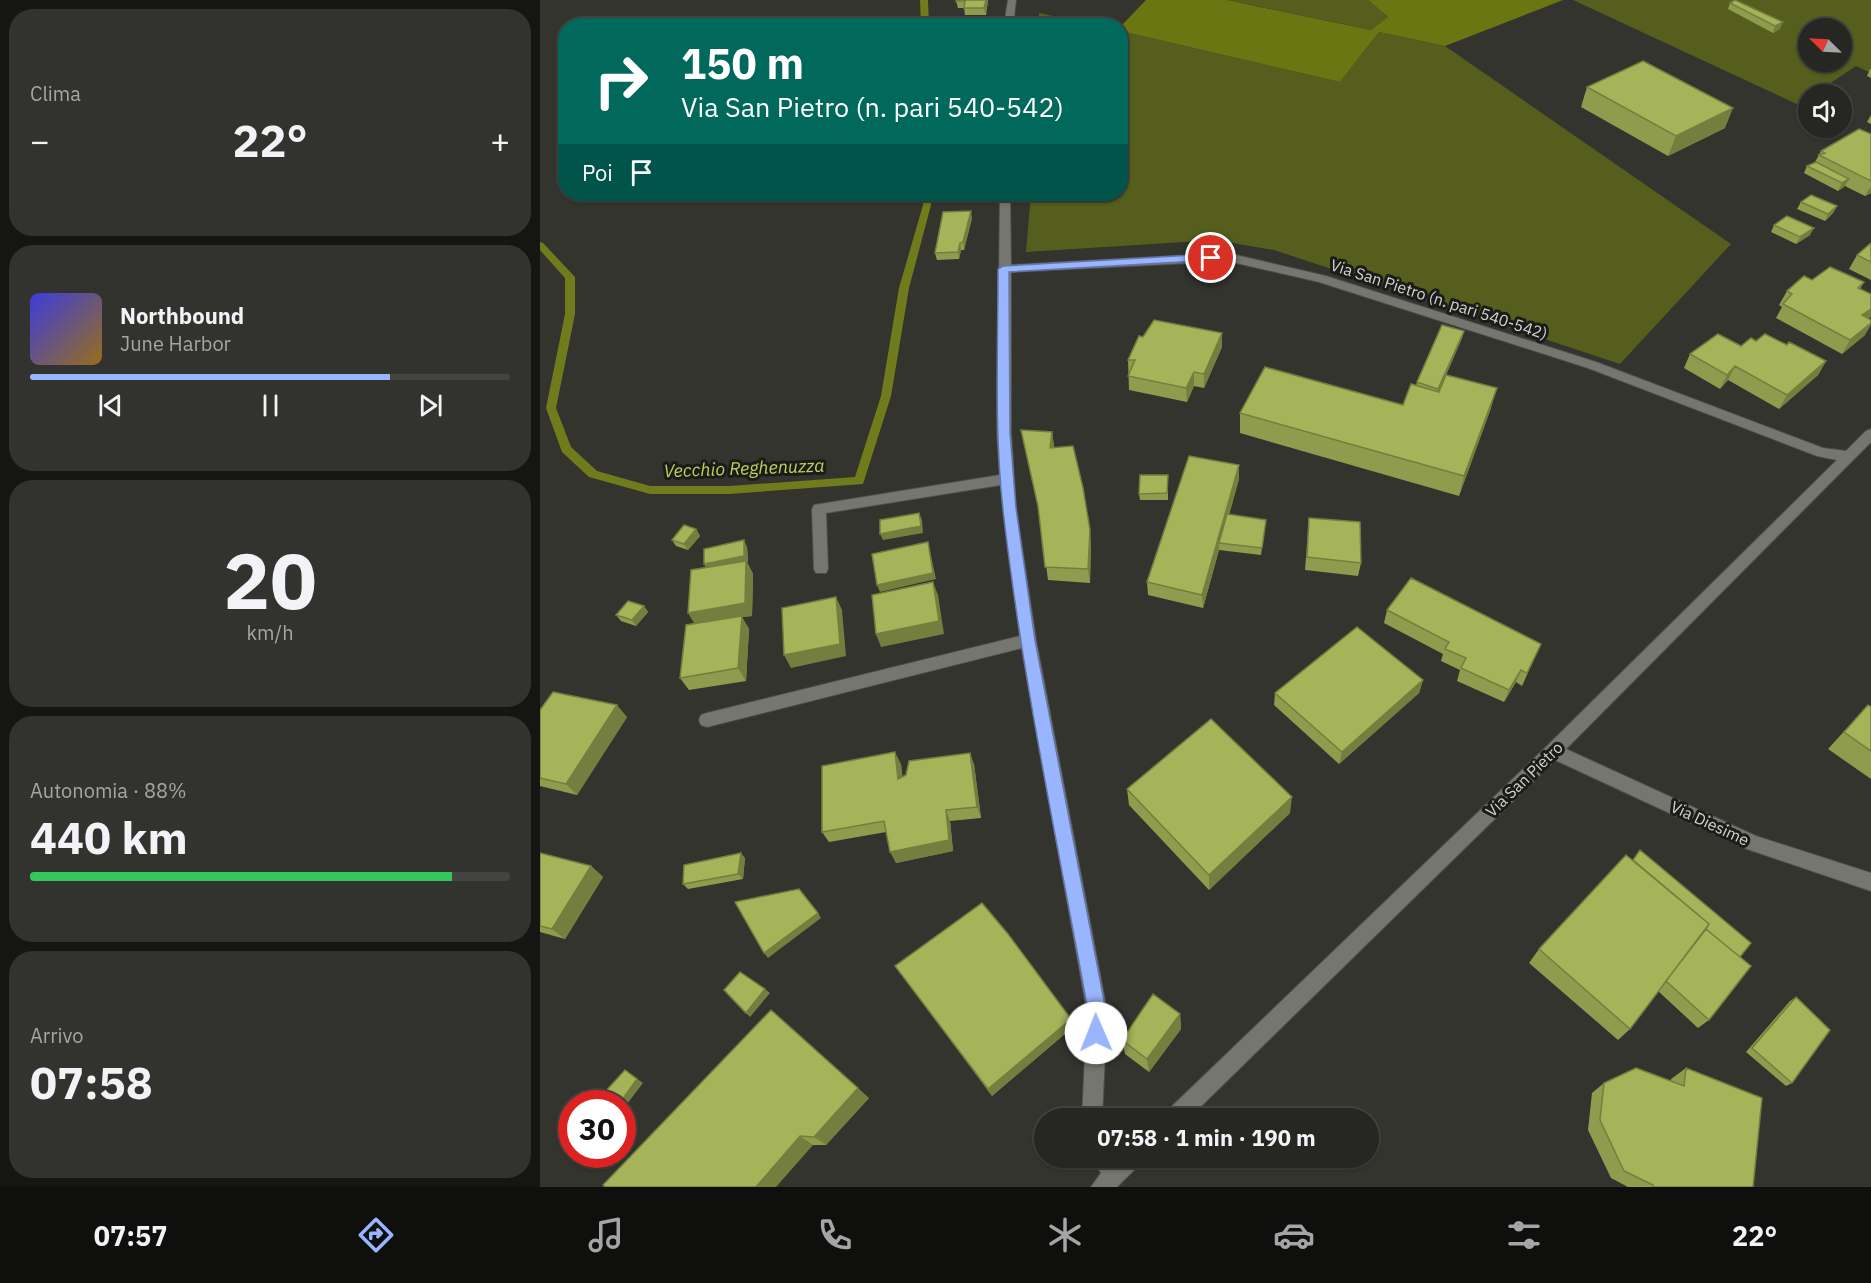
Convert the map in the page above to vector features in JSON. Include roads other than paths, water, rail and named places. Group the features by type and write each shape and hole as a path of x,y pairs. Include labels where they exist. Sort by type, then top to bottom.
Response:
{"street":[{"path":"1009,18 1012,0"},
{"path":"1005,201 1004,432 1009,508 1028,640 1097,1011 1093,1108"},
{"name":"Via San Pietro (n. pari 540-542)","path":"1003,269 1211,258 1236,260 1322,279 1592,365 1822,453 1849,456"},
{"name":"Via San Pietro","path":"1184,1108 1553,751 1871,434"},
{"path":"821,570 819,509 1008,479"},
{"path":"707,720 1028,640"},
{"name":"Via Diesime","path":"1553,751 1753,843 1871,882"}],"waterway":[{"name":"Vecchio Reghenuzza","path":"924,0 925,18"},
{"name":"Vecchio Reghenuzza","path":"540,245 570,277 570,314 551,408 566,449 593,474 650,490 729,490 859,481 886,396 904,288 927,201"}]}
